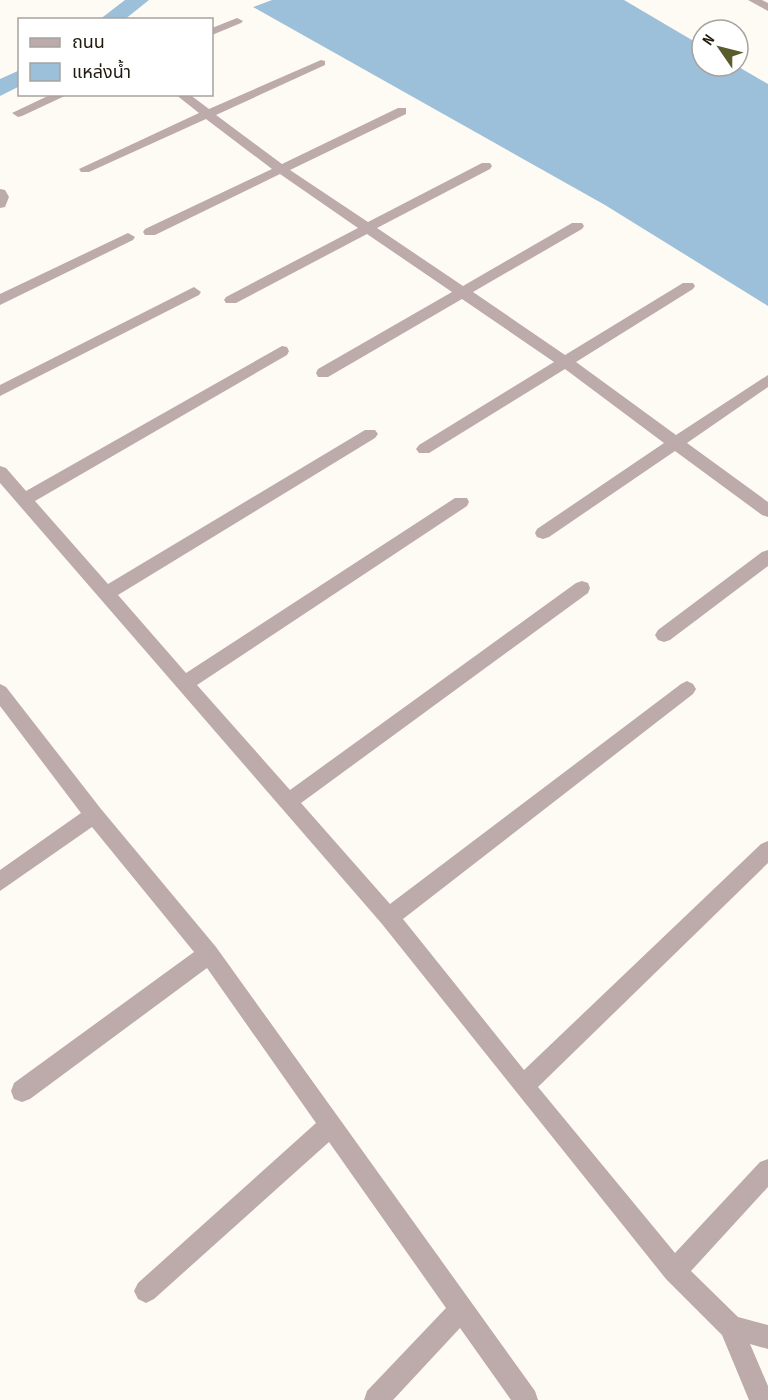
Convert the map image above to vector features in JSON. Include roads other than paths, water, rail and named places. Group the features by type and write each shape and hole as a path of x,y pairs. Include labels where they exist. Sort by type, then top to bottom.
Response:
{"street":[{"path":"754,0 768,8"},
{"path":"213,32 237,21"},
{"path":"85,169 321,63"},
{"path":"18,113 58,96"},
{"path":"184,96 282,170 564,361 768,511"},
{"path":"150,232 402,111"},
{"path":"231,300 486,166"},
{"path":"0,193 3,196 0,204"},
{"path":"323,373 577,226"},
{"path":"0,300 128,237"},
{"path":"424,450 688,286"},
{"path":"0,391 194,292"},
{"path":"24,500 282,351"},
{"path":"543,534 768,380"},
{"path":"106,594 370,434"},
{"path":"0,472 389,916 523,1086 674,1271 731,1327 759,1395 764,1400"},
{"path":"185,683 461,502"},
{"path":"664,635 768,557"},
{"path":"289,801 582,588"},
{"path":"389,916 687,689"},
{"path":"0,692 94,815 209,954 526,1400"},
{"path":"0,882 94,815"},
{"path":"523,1086 768,850"},
{"path":"22,1091 209,954"},
{"path":"146,1291 330,1125"},
{"path":"674,1271 768,1170"},
{"path":"376,1400 461,1309"},
{"path":"731,1327 768,1337"}],"water":[{"path":"272,0 624,0 690,39 690,78 750,78 750,74 768,84 768,306 605,205 253,7"}],"waterway":[{"path":"112,18 139,0"},
{"path":"0,89 18,77"}]}
